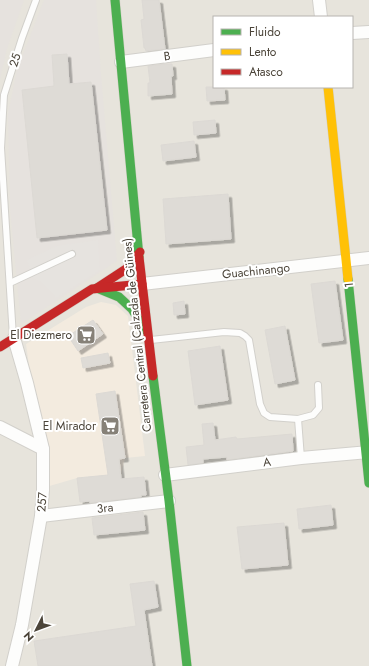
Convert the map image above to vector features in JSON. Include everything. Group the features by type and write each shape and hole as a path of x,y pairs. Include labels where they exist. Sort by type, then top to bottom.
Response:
{"main road":[{"name":"Carretera Central (Calzada de Güines)","path":"115,0 142,284 166,474 187,666"},
{"name":"1","path":"328,88 367,452 369,483"},
{"path":"97,288 128,269 140,252"},
{"path":"0,347 92,289 142,284"},
{"path":"97,288 119,297 129,305 148,338"}],"street":[{"path":"319,0 321,16"},
{"path":"353,33 369,32"},
{"name":"B","path":"121,62 213,50"},
{"name":"Guachinango","path":"142,284 369,258"},
{"name":"257","path":"12,666 22,625 41,516 43,490 43,450 28,383 14,338"},
{"path":"0,427 43,450"},
{"name":"A","path":"166,474 300,458 367,452"},
{"name":"3ra","path":"41,516 169,501"}],"lane":[{"name":"25","path":"14,338 1,147 4,95 36,0"},
{"path":"10,283 72,254"},
{"path":"148,338 224,332 240,333 245,336 249,340 260,404 264,413 270,417 298,418 313,415 319,408 318,385"},
{"path":"298,418 300,458"}],"shaded area":[{"name":"El Diezmero","path":"0,0 369,0 369,666 0,666"},
{"path":"0,0 24,0 7,49 0,79"},
{"path":"44,0 96,0 117,261 21,324 10,209 8,113 17,70"},
{"path":"98,240 100,270 56,298 40,281 33,278 27,260 57,246"},
{"path":"101,302 116,305 128,316 145,456 125,458 121,474 77,478 46,487 26,344 86,307"}],"building":[{"path":"142,0 159,0 165,49 146,51 144,48 141,20 144,19"},
{"path":"67,54 69,84 91,82 107,230 37,238 22,90 54,86 52,55"},
{"path":"172,64 172,94 148,96 148,83 150,83 148,66"},
{"path":"206,87 224,88 225,100 207,101"},
{"path":"215,120 216,133 194,135 193,122"},
{"path":"194,141 196,157 163,161 161,145"},
{"path":"228,194 231,239 166,244 163,199"},
{"path":"335,281 343,340 319,343 311,284"},
{"path":"184,301 185,314 174,315 173,303"},
{"name":"El Diezmero","path":"93,320 103,334 78,351 68,336"},
{"path":"285,326 295,380 275,384 265,330"},
{"path":"220,346 228,400 195,405 188,351"},
{"path":"108,353 110,363 83,368 81,358"},
{"path":"115,391 125,458 119,459 121,479 144,477 146,495 141,495 141,497 90,503 90,501 80,502 77,478 108,475 96,394"},
{"path":"213,423 215,440 236,437 237,439 292,434 293,451 227,460 227,457 203,459 203,463 188,465 186,447 204,445 202,424"},
{"path":"331,505 333,525 299,529 297,509"},
{"path":"143,512 145,530 94,535 92,518"},
{"path":"284,523 288,565 242,569 237,527"},
{"path":"154,581 158,607 144,610 152,666 38,666 34,641 136,626 130,584"}],"traffic: fast":[{"path":"115,0 139,257"},
{"path":"348,279 369,483"},
{"path":"97,288 119,297 132,309 145,330"},
{"path":"153,376 169,501 187,666"}],"traffic: slow":[{"path":"328,88 348,279"}],"traffic: jam":[{"path":"97,288 126,269 140,252"},
{"path":"139,257 153,376"},
{"path":"0,347 92,289 142,284"}],"place":[{"name":"El Diezmero","path":"86,335"},
{"name":"El Mirador","path":"110,426"}]}
